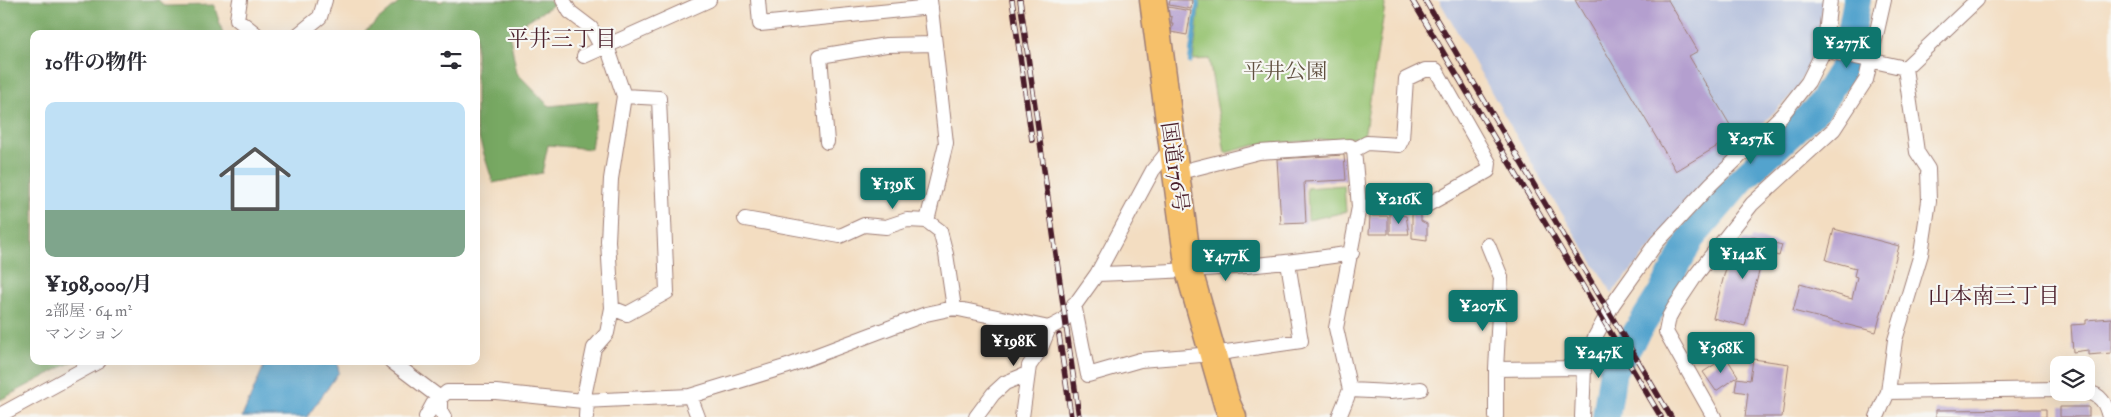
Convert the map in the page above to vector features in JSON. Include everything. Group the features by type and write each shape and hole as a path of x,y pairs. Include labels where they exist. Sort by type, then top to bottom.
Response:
{"highway":[{"name":"国道176号","path":"1153,0 1189,271 1213,354 1225,412"}],"street":[{"path":"240,0 238,18 252,30"},
{"path":"304,30 320,17 325,0"},
{"path":"563,0 570,12 591,28 604,47 624,96 611,179 608,240 612,308 607,333 594,348 585,401 586,417"},
{"path":"584,56 709,0"},
{"path":"758,0 760,24 930,3 946,143 927,221"},
{"path":"1582,417 1584,368 1594,337 1613,304 1657,242 1711,184 1782,115 1808,82 1829,51 1830,0"},
{"path":"1714,417 1666,332 1669,317 1696,275 1752,204 1834,130 1866,80 1868,60 1884,0"},
{"path":"1905,68 1977,0"},
{"path":"827,142 820,56 886,45 935,44"},
{"path":"1829,51 1905,68"},
{"path":"1877,417 1888,392 1895,340 1921,254 1929,201 1928,169 1917,152 1905,68"},
{"path":"1354,150 1367,143 1398,145 1402,139 1406,80 1425,70 1436,70 1489,163 1488,171 1427,205 1359,207"},
{"path":"612,308 627,314 667,292 659,98 624,96"},
{"path":"1176,173 1259,152 1350,146 1354,150 1359,207 1352,253 1336,328 1350,390 1339,417"},
{"path":"1022,417 1029,366 1040,350 1049,328 1064,320 1097,274 1153,170 1172,147"},
{"path":"745,219 840,236 864,225 886,227 907,220 927,221 940,231 946,254 954,308"},
{"path":"1488,245 1501,277 1496,369 1496,417"},
{"path":"1097,274 1189,271 1288,263 1352,253"},
{"path":"1074,304 1088,375 1140,360 1213,354 1300,341 1288,263"},
{"path":"426,417 433,404 447,392 496,392 585,401 690,396 788,366 926,314 954,308 1049,328"},
{"path":"0,415 92,365"},
{"path":"396,365 440,398"},
{"path":"1496,369 1584,368"},
{"path":"976,417 993,394 1005,383 1027,374"},
{"path":"1350,390 1390,392 1421,389"},
{"path":"1888,392 2050,390"},
{"path":"2095,394 2106,404 2109,417"},
{"path":"690,396 698,417"},
{"path":"440,398 440,410 444,417"}],"shaded area":[{"path":"1439,0 1824,0 1816,48 1797,89 1711,176 1612,293 1546,188"}],"green space":[{"path":"0,0 158,0 165,6 214,5 222,30 30,30 30,365 66,365 0,400"},
{"path":"402,0 437,0 440,2 445,0 549,0 553,5 509,32 517,73 549,106 598,101 591,149 548,145 542,173 493,183 480,142 480,30 367,30"},
{"name":"平井公園","path":"1200,0 1384,0 1385,6 1364,137 1256,145 1225,153 1209,59 1193,60"},
{"path":"1344,185 1346,212 1308,220 1307,188"}],"water":[{"path":"264,365 338,365 339,372 307,417 242,417"}],"building":[{"path":"1170,0 1192,0 1191,9 1169,5"},
{"path":"1575,0 1668,0 1698,51 1689,56 1736,135 1676,171"},
{"path":"1168,7 1191,11 1187,35 1171,32 1173,23 1171,23 1172,17 1168,16"},
{"path":"1344,155 1346,180 1304,182 1306,223 1281,224 1277,159"},
{"path":"1390,213 1406,216 1409,234 1390,234"},
{"path":"1412,214 1421,215 1421,221 1427,224 1427,240 1412,238"},
{"path":"1370,216 1388,216 1388,234 1369,234"},
{"path":"1834,229 1899,246 1876,332 1793,311 1800,284 1852,299 1857,277 1854,276 1856,268 1826,260"},
{"path":"1752,237 1782,245 1779,256 1771,254 1767,270 1760,268 1745,326 1713,318 1728,260 1737,262 1743,239 1751,241"},
{"path":"2111,318 2111,353 2088,355 2088,350 2073,352 2071,325 2086,324 2086,320"},
{"path":"1726,357 1738,376 1716,391 1703,372"},
{"path":"1753,359 1789,364 1782,417 1745,417 1748,393 1735,391 1737,378 1750,380"},
{"path":"2060,407 2089,407 2089,417 2060,417"},
{"path":"2046,409 2046,417 1936,417 1936,410"}],"waterway":[{"path":"1190,62 1198,0"},
{"path":"1606,417 1613,370 1664,289 1691,238 1741,180 1818,108 1845,65 1857,0"}],"railway":[{"path":"1012,0 1032,140"},
{"path":"1020,0 1079,417"},
{"path":"1412,0 1661,417"},
{"path":"1425,0 1671,417"},
{"path":"1059,335 1071,417"}],"district":[{"name":"平井三丁目","path":"562,38"},
{"name":"山本南三丁目","path":"1994,295"}]}
